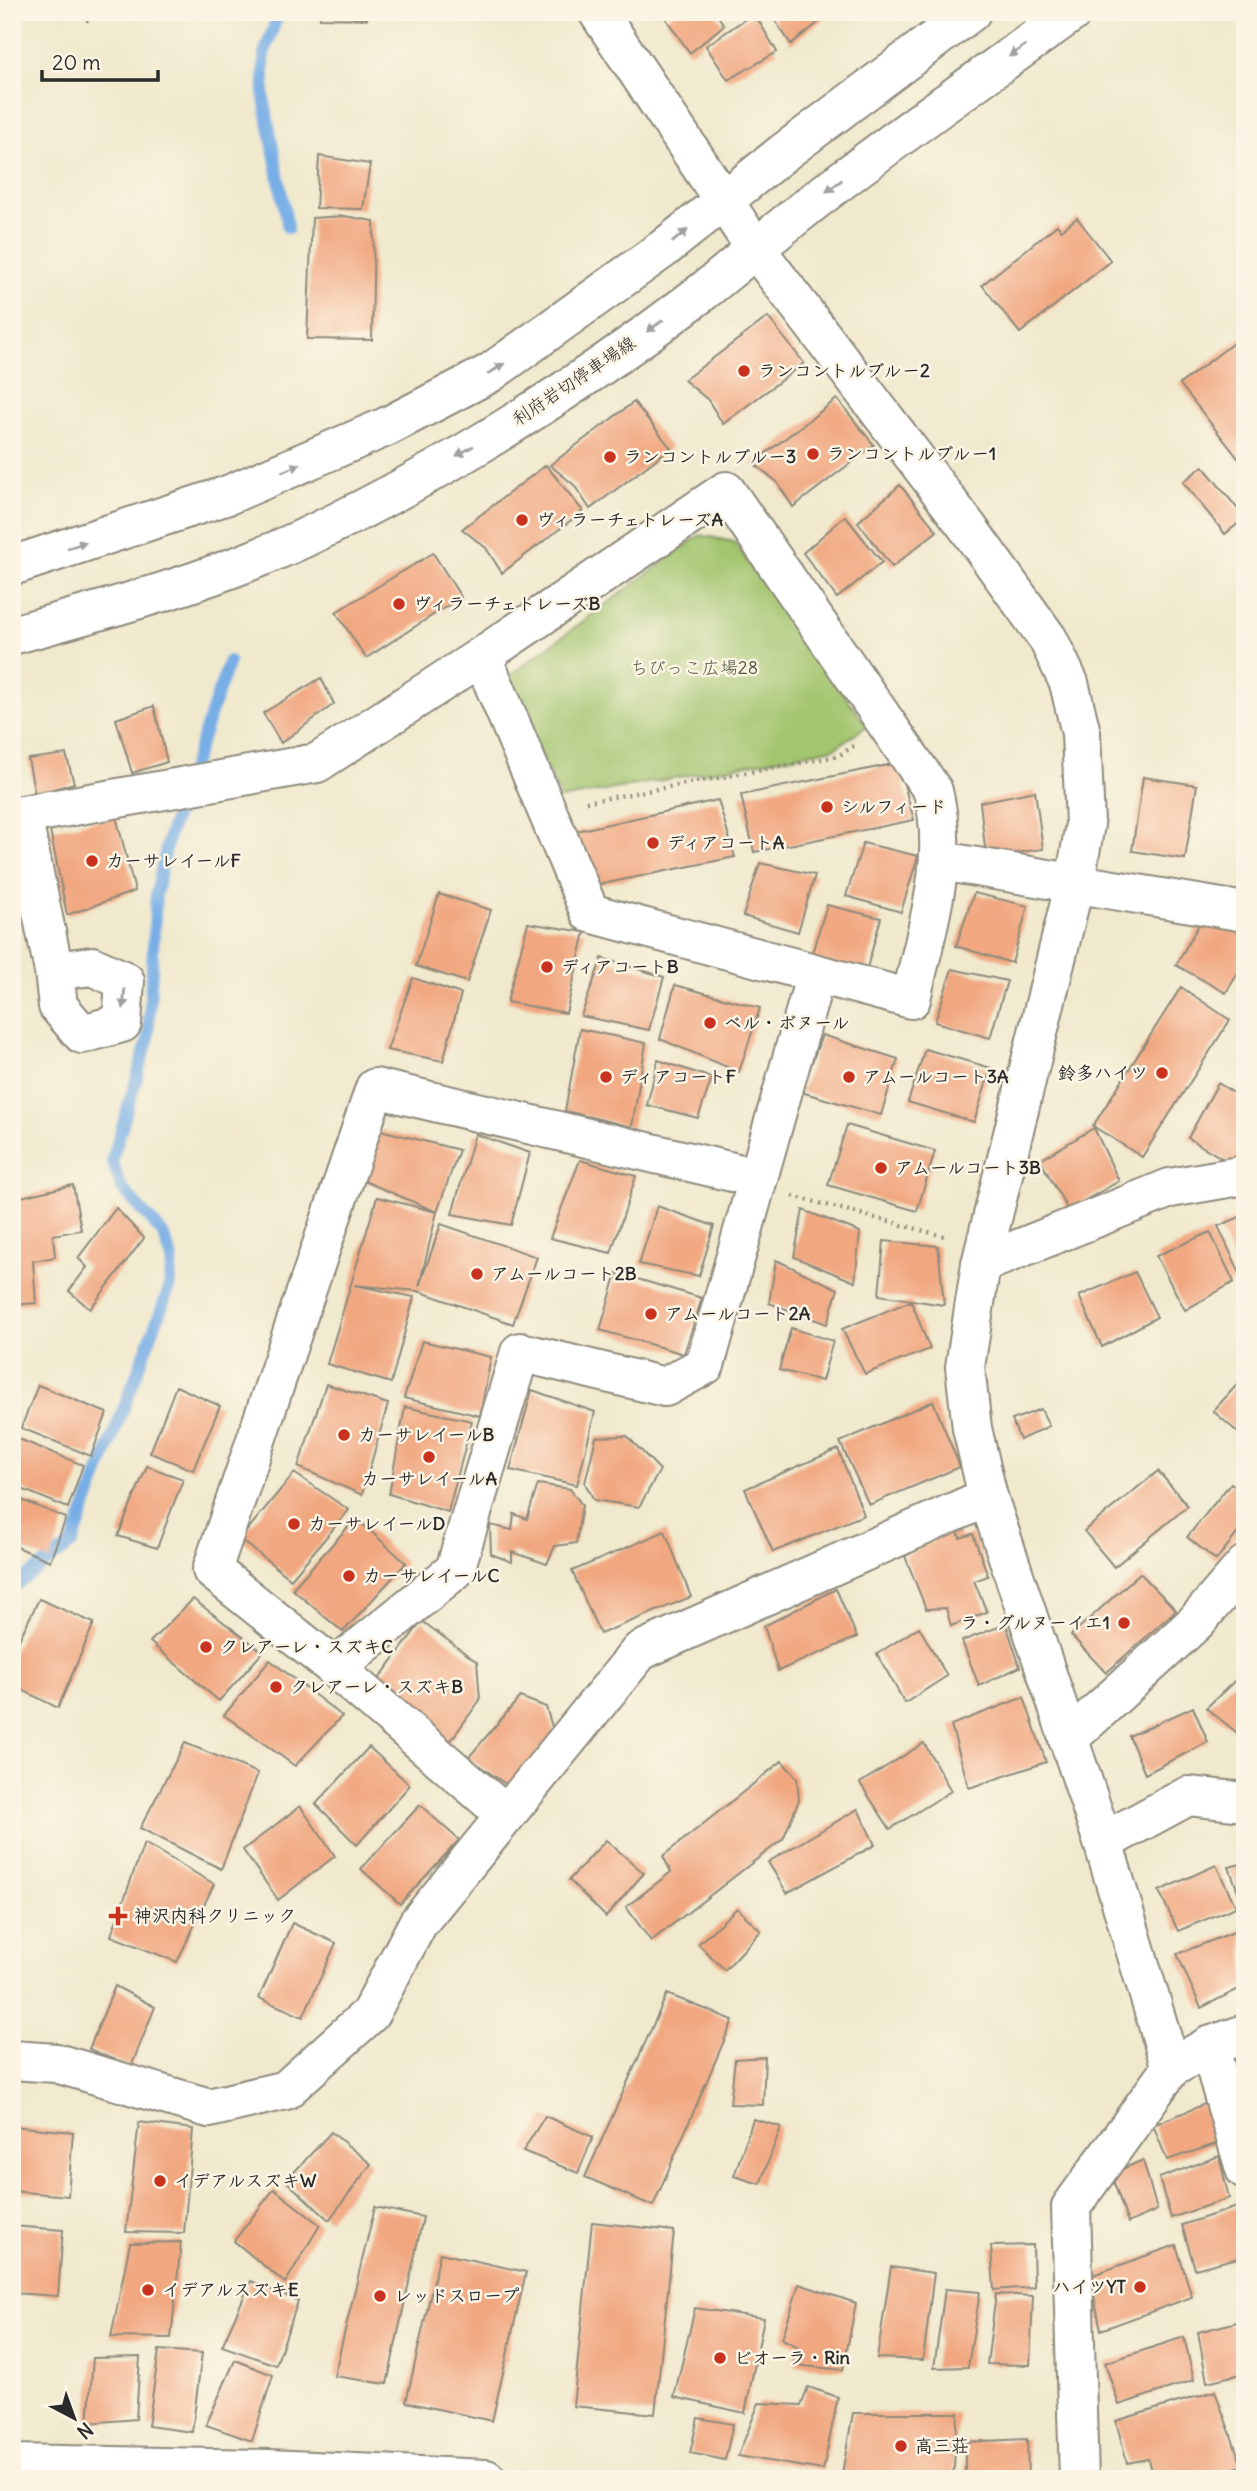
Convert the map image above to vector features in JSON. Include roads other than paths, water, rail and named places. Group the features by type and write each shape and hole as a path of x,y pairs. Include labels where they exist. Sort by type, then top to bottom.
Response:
{"street":[{"path":"598,12 755,248 961,519 1048,639 1069,683 1081,733 1085,824 1075,882 968,1252 965,1367 972,1429 988,1497 1103,1842 1171,2068"},
{"path":"12,566 228,495 388,426 490,373 663,249 971,12"},
{"name":"利府岩切停車場線","path":"12,635 172,591 300,540 409,485 596,367 698,295 755,248 966,88 1073,12"},
{"path":"54,971 22,816 317,763 482,656 726,491 933,791 940,820 941,861 911,999 590,913 482,656"},
{"path":"941,861 1245,912"},
{"path":"335,1668 455,1570 520,1352 665,1387 705,1365 816,974"},
{"path":"506,1815 335,1668 212,1570 375,1088 757,1182"},
{"path":"968,1252 1170,1188 1245,1175"},
{"path":"12,2060 56,2063 209,2108 286,2090 370,2014 418,1923 640,1651 988,1497"},
{"path":"1068,1739 1196,1622 1245,1565"},
{"path":"1103,1842 1188,1796 1245,1802"},
{"path":"1079,2479 1071,2207 1171,2068 1227,2040 1245,2169"},
{"path":"12,2464 486,2479"}],"waterway":[{"path":"279,12 264,54 264,98 288,228"},
{"path":"12,1588 72,1544 169,1289 172,1259 163,1234 121,1187 112,1160 148,1040 156,894 169,835 229,661"}],"place":[{"name":"ランコントルブルー2","path":"744,371"},
{"name":"ランコントルブルー1","path":"813,454"},
{"name":"ランコントルブルー3","path":"610,457"},
{"name":"ヴィラーチェトレーズA","path":"522,520"},
{"name":"ヴィラーチェトレーズB","path":"399,604"},
{"name":"シルフィード","path":"827,807"},
{"name":"ディアコートA","path":"653,843"},
{"name":"カーサレイールF","path":"92,861"},
{"name":"ディアコートB","path":"547,967"},
{"name":"ベル・ボヌール","path":"710,1023"},
{"name":"鈴多ハイツ","path":"1162,1073"},
{"name":"ディアコートF","path":"606,1077"},
{"name":"アムールコート3A","path":"849,1077"},
{"name":"アムールコート3B","path":"881,1168"},
{"name":"アムールコート2B","path":"477,1274"},
{"name":"アムールコート2A","path":"651,1314"},
{"name":"カーサレイールB","path":"344,1435"},
{"name":"カーサレイールA","path":"429,1457"},
{"name":"カーサレイールD","path":"294,1524"},
{"name":"カーサレイールC","path":"349,1576"},
{"name":"ラ・グルヌーイエ1","path":"1124,1623"},
{"name":"クレアーレ・スズキC","path":"206,1647"},
{"name":"クレアーレ・スズキB","path":"276,1687"},
{"name":"神沢内科クリニック","path":"118,1916"},
{"name":"イデアルスズキW","path":"160,2181"},
{"name":"ハイツYT","path":"1140,2287"},
{"name":"イデアルスズキE","path":"148,2290"},
{"name":"レッドスロープ","path":"380,2296"},
{"name":"ビオーラ・Rin","path":"720,2358"},
{"name":"高三荘","path":"901,2446"}],"park label":[{"name":"ちびっこ広場28","path":"694,668"}]}
